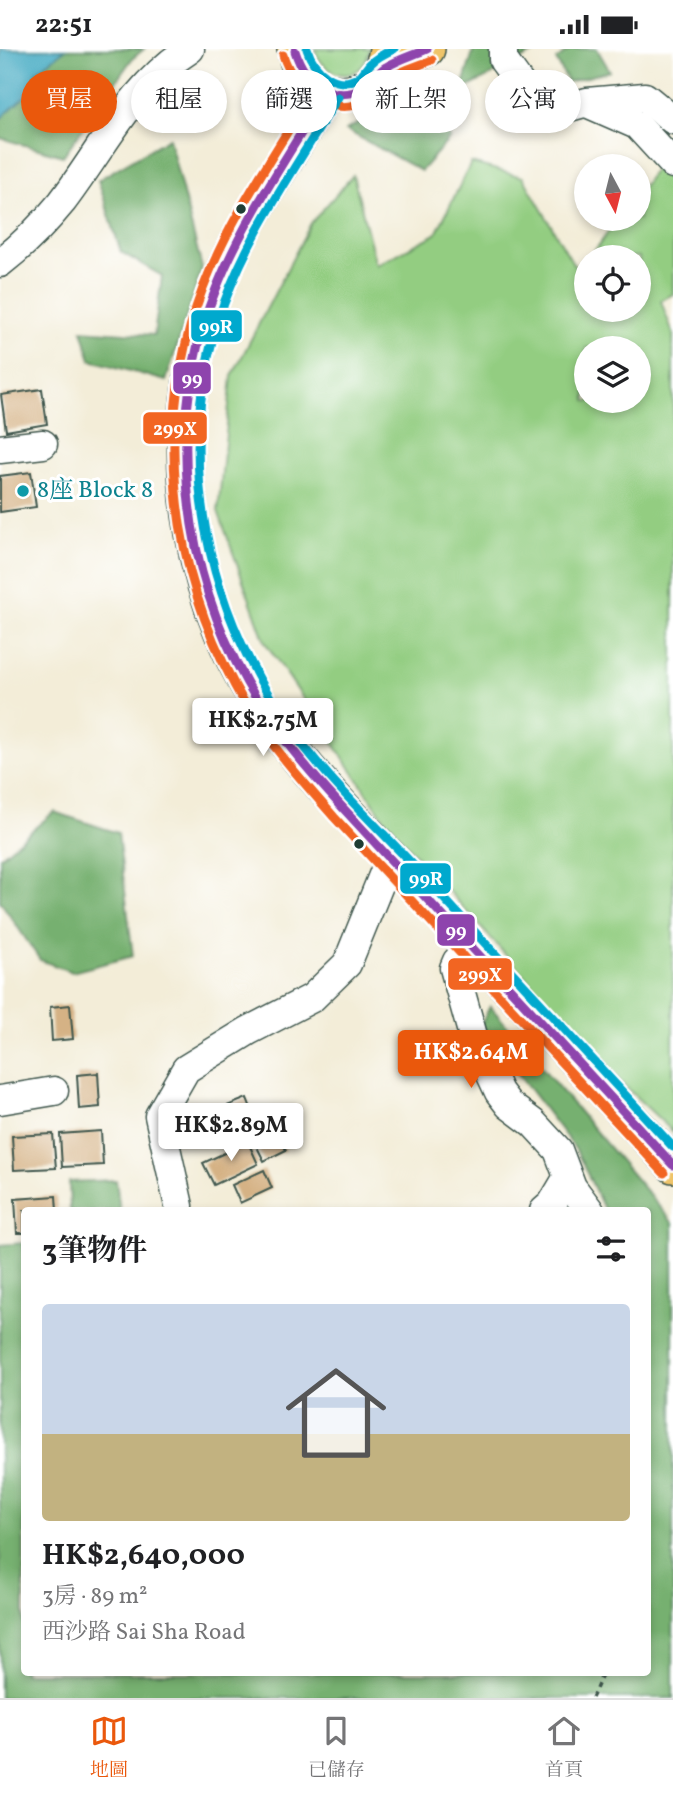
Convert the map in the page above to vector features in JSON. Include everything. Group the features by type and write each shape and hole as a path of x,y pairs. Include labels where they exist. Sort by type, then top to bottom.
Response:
{"main road":[{"path":"295,49 302,70"},
{"path":"337,92 360,90 374,81 385,58 427,49"},
{"path":"301,133 262,197 228,261 214,294 196,355 187,413 186,477 194,541 209,600 230,652 260,705 312,773 673,1165"}],"street":[{"path":"0,264 15,252 61,203 91,158 154,75 190,49"},
{"path":"503,49 503,60 524,89 573,106 645,97 673,120"},
{"path":"587,103 637,125 673,163"},
{"path":"0,449 43,444"},
{"path":"179,1206 159,1116 186,1069 248,1031 312,998 347,964 390,857"},
{"path":"471,948 457,961 454,968 473,1036 503,1099 558,1150 574,1191 587,1207"},
{"path":"0,1100 54,1091"},
{"path":"549,1207 568,1177"}],"path":[{"path":"592,1698 602,1676"}],"green space":[{"path":"0,49 144,49 132,59 117,80 117,70 21,70 21,133 79,133 63,156 0,138"},
{"path":"315,49 370,49 364,63 349,74 328,69"},
{"path":"474,49 541,49 501,70 485,70 485,78 471,86 471,70 468,70"},
{"path":"571,49 597,49 610,71 581,79 581,70 561,70 556,60"},
{"path":"351,133 447,133 450,138 421,171"},
{"path":"169,138 202,268 166,381 91,360 82,330 154,335 162,276 121,252 98,180"},
{"path":"471,163 523,177 574,265 574,322 651,322 651,245 599,245 609,231 651,231 651,175 656,168 673,181 673,294 661,301 673,334 673,1132 617,1079 388,824 265,642 218,511 232,376 311,223 353,175 376,265 436,234"},
{"path":"54,812 118,833 133,956 72,972 40,960 0,901 0,857"},
{"path":"490,1006 673,1223 673,1698 0,1698 0,1245 21,1243 21,1676 651,1676 651,1207 603,1207 576,1150 481,1025"},
{"path":"116,1180 119,1207 70,1207 69,1182"}],"water":[{"path":"0,49 66,49 39,70 21,70 21,100 0,119"}],"building":[{"path":"42,389 47,424 6,431 1,395"},
{"path":"31,472 36,507 0,512 0,476"},
{"path":"70,1005 73,1039 52,1041 50,1007"},
{"path":"98,1073 100,1107 79,1109 77,1075"},
{"path":"247,1098 256,1121 211,1139 202,1116"},
{"path":"275,1128 286,1150 264,1161 253,1139"},
{"path":"101,1131 103,1165 62,1167 60,1134"},
{"path":"53,1134 56,1168 14,1170 12,1136"},
{"path":"248,1142 258,1164 214,1185 203,1163"},
{"path":"264,1170 272,1188 240,1203 232,1185"},
{"path":"56,1196 57,1207 21,1207 21,1233 17,1233 15,1199"}],"transit line":[{"name":"99R","path":"307,49 320,71 342,82 359,77 375,59 394,49"},
{"name":"99","path":"295,51 305,71 320,87 329,91 350,93 369,84 386,67 427,49"},
{"name":"299X","path":"283,55 288,68 306,91 330,105 344,106 358,104 372,97 396,75 432,60"},
{"name":"99R","path":"338,97 240,264 217,324 205,375 199,426 199,478 205,529 217,579 235,628 257,675 284,719 316,761 673,1147"},
{"name":"299X","path":"286,133 255,184 214,261 187,337 178,388 174,439 176,490 183,541 196,591 213,639 245,704 307,786 664,1173"},
{"name":"99","path":"301,133 267,188 227,263 200,337 190,387 186,438 188,489 195,540 207,590 225,638 247,683 291,748 343,808 673,1165"}],"place":[{"name":"8座 Block 8","path":"23,491"}]}
